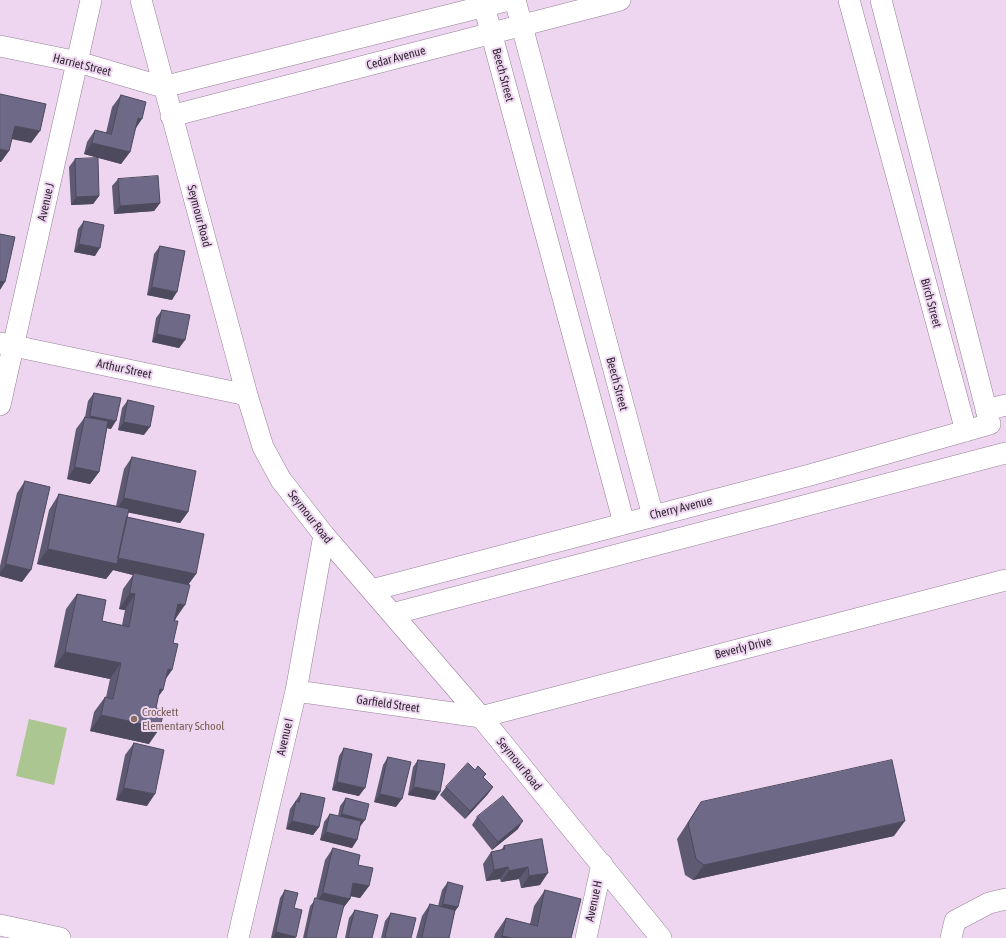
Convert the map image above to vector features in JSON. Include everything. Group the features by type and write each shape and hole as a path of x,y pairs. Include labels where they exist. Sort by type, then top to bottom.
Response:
{"street":[{"name":"Avenue J","path":"0,405 6,344 78,62 91,0"},
{"name":"Seymour Road","path":"141,0 163,87 247,395 263,447 281,480 324,535 481,717 661,938"},
{"path":"163,87 509,0"},
{"name":"Beech Street","path":"515,0 653,516"},
{"name":"Cedar Avenue","path":"171,116 620,0"},
{"name":"Birch Street","path":"849,0 966,431"},
{"path":"881,0 924,167 994,413"},
{"name":"Beech Street","path":"484,6 554,259 624,523"},
{"name":"Harriet Street","path":"0,46 78,62 163,87"},
{"path":"896,174 924,167"},
{"path":"554,259 582,252"},
{"name":"Arthur Street","path":"6,344 247,395"},
{"name":"Cherry Avenue","path":"372,590 810,475 966,431 994,413"},
{"path":"392,614 1006,453"},
{"name":"Avenue I","path":"238,938 296,691 324,535"},
{"name":"Beverly Drive","path":"481,717 1006,580"},
{"name":"Garfield Street","path":"296,691 481,717"},
{"name":"Avenue H","path":"586,938 602,864"},
{"path":"953,929 989,903 1006,899"},
{"path":"0,925 60,938"}],"green space":[{"path":"29,719 67,728 54,785 16,776"}],"building":[{"path":"0,94 46,104 40,131 15,126 9,151 0,149"},
{"path":"121,95 146,102 142,119 138,118 130,152 92,143 95,130 111,134"},
{"path":"98,158 99,196 76,197 75,159"},
{"path":"158,176 160,203 120,206 118,179"},
{"path":"84,221 104,225 100,248 79,244"},
{"path":"0,234 15,237 5,282 0,281"},
{"path":"160,246 185,251 177,292 152,287"},
{"path":"162,310 190,315 185,340 157,334"},
{"path":"94,393 121,398 116,421 90,416"},
{"path":"128,400 154,406 150,427 124,422"},
{"path":"85,417 108,421 99,472 75,467"},
{"path":"132,457 196,471 188,512 124,498"},
{"path":"25,481 50,487 31,570 6,564"},
{"path":"59,494 129,509 117,564 48,549"},
{"path":"127,517 204,534 196,574 118,558"},
{"path":"134,573 190,585 185,605 178,604 174,621 178,621 173,643 178,644 172,670 168,669 163,690 160,689 156,708 164,710 160,728 101,715 105,697 113,699 121,663 65,652 77,594 106,600 102,621 129,627 135,594 130,593"},
{"path":"134,743 164,750 155,794 124,788"},
{"path":"344,748 372,754 365,788 337,782"},
{"path":"388,757 411,762 402,799 380,794"},
{"path":"418,760 445,764 440,792 414,787"},
{"path":"892,760 905,821 704,865 696,859 688,823 701,802"},
{"path":"468,763 475,770 478,766 486,774 483,777 493,787 470,811 446,787"},
{"path":"301,793 325,798 319,827 292,821 296,801 299,802"},
{"path":"503,796 523,821 498,842 477,817"},
{"path":"346,798 369,804 365,820 342,814"},
{"path":"330,814 361,821 357,840 326,832"},
{"path":"542,839 548,873 529,876 528,867 509,871 508,867 494,870 491,852 505,849 504,846"},
{"path":"333,848 360,855 358,865 373,868 369,886 353,883 350,899 323,893"},
{"path":"448,882 463,886 458,907 443,904"},
{"path":"285,890 298,893 294,908 302,910 296,937 276,932"},
{"path":"545,890 581,899 571,938 512,938 502,936 506,918 537,926"},
{"path":"315,898 344,905 336,938 306,938"},
{"path":"430,904 455,910 449,938 422,938"},
{"path":"355,910 378,915 372,938 348,938"},
{"path":"391,913 416,918 411,938 385,938"}],"place":[{"name":"Crockett Elementary School","path":"134,719"}]}
